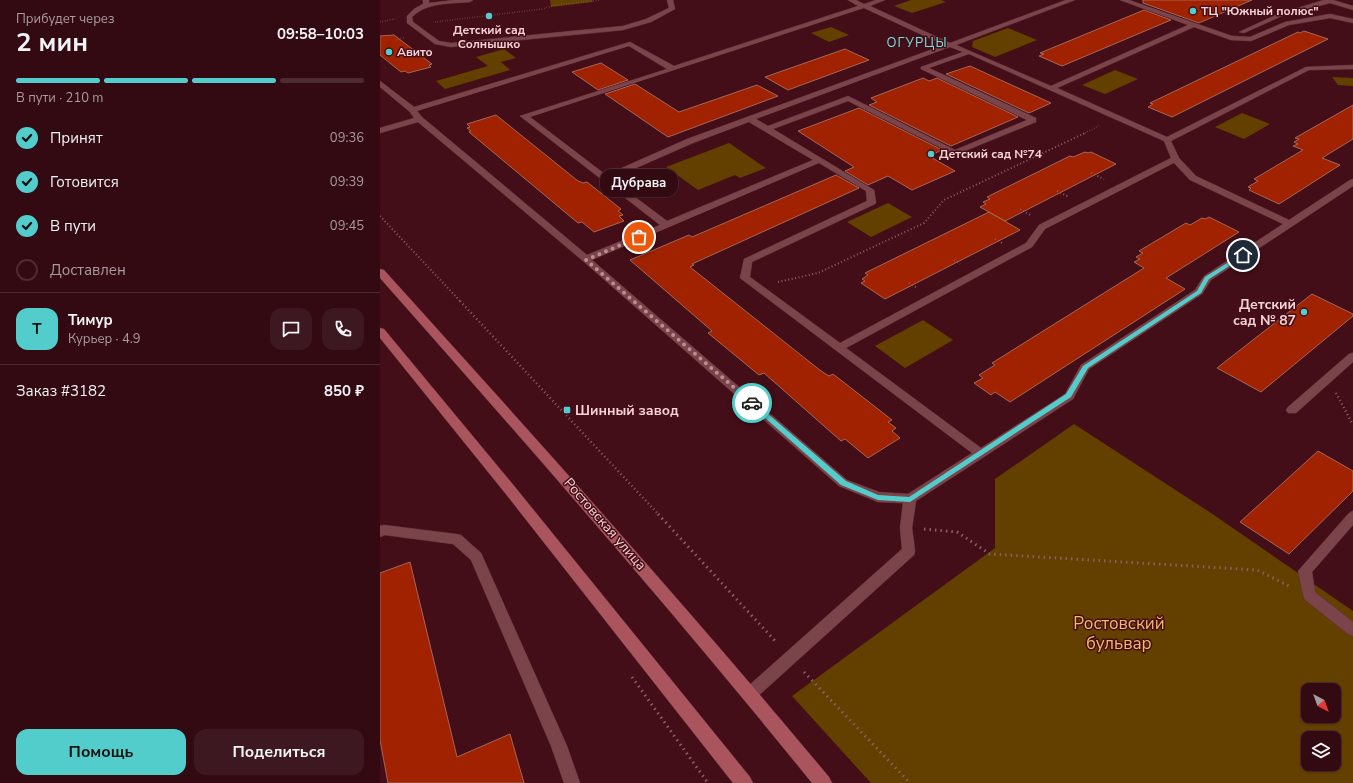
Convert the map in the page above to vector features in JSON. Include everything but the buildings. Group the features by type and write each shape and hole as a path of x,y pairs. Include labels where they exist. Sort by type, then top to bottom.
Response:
{"street":[{"name":"Ростовская улица","path":"380,272 555,467 751,693 823,783"},
{"path":"380,331 510,490 744,783"}],"lane":[{"path":"470,0 426,2 409,17 410,23 437,43 451,45 623,28 654,19 672,9 670,0"},
{"path":"851,0 1167,140 1176,159 1193,178 1290,224"},
{"path":"666,225 524,116 673,69 882,0"},
{"path":"605,178 690,141 1072,0"},
{"path":"1123,0 1231,38 1251,39 1287,23 1330,16 1353,21"},
{"path":"1242,32 1280,14 1329,1 1353,8"},
{"path":"1050,89 1193,25"},
{"path":"623,28 625,38 630,44 673,69"},
{"path":"380,131 416,115 630,44"},
{"path":"767,129 848,98 955,153 1033,120 923,68 968,52"},
{"path":"1167,140 1308,68 1353,67"},
{"path":"380,83 843,483 878,497 910,499 1069,396 1085,367 1199,292 1207,278 1353,182"},
{"path":"750,119 870,190 872,202 747,261 745,278 980,453"},
{"path":"838,348 1029,245 1042,227 1176,159"},
{"path":"586,260 820,160"},
{"path":"1292,410 1353,356"},
{"path":"751,693 910,551 906,528 910,499"},
{"path":"1353,516 1305,571 1309,595 1353,630"},
{"path":"380,532 384,530 456,539 476,557 559,746 572,783"}],"path":[{"path":"413,25 542,9 555,5 600,0"},
{"path":"757,287 818,273 924,223 944,200 1116,118"},
{"path":"380,216 595,446 790,658 910,783"},
{"path":"1328,378 1353,425"},
{"path":"906,528 957,532 990,554 1257,570 1309,595"}],"green space":[{"path":"550,0 592,0 593,2 551,7"},
{"path":"911,0 941,0 946,2 912,13 894,6"},
{"path":"831,27 849,35 829,42 811,33"},
{"path":"1008,28 1037,40 995,57 972,47 973,41"},
{"path":"504,49 516,58 501,62 510,70 445,89 436,81 488,66 476,57"},
{"path":"1115,70 1138,79 1105,94 1082,85"},
{"path":"1332,77 1353,78 1353,86 1338,85"},
{"path":"1242,113 1270,124 1244,139 1215,127"},
{"path":"729,143 766,168 740,178 735,175 698,190 666,167"},
{"path":"888,203 912,217 871,237 847,222"},
{"path":"923,320 953,340 905,368 875,346"},
{"name":"Ростовский бульвар","path":"1074,424 1211,513 1353,611 1353,783 871,783 792,696 995,548 995,479"}],"way so far":[{"path":"639,237 586,260 752,403"}],"place":[{"name":"ТЦ \"Южный полюс\"","path":"1193,11"},
{"name":"Детский сад Солнышко","path":"489,16"},
{"name":"Авито","path":"389,52"},
{"name":"Детский сад №74","path":"931,154"},
{"name":"Дубрава","path":"639,237"},
{"name":"Детский сад № 87","path":"1304,312"},
{"name":"Шинный завод","path":"567,410"}],"district":[{"name":"ОГУРЦЫ","path":"917,43"}],"route":[{"path":"752,403 843,483 878,497 910,499 1069,396 1085,367 1199,292 1207,278 1243,255"}]}
